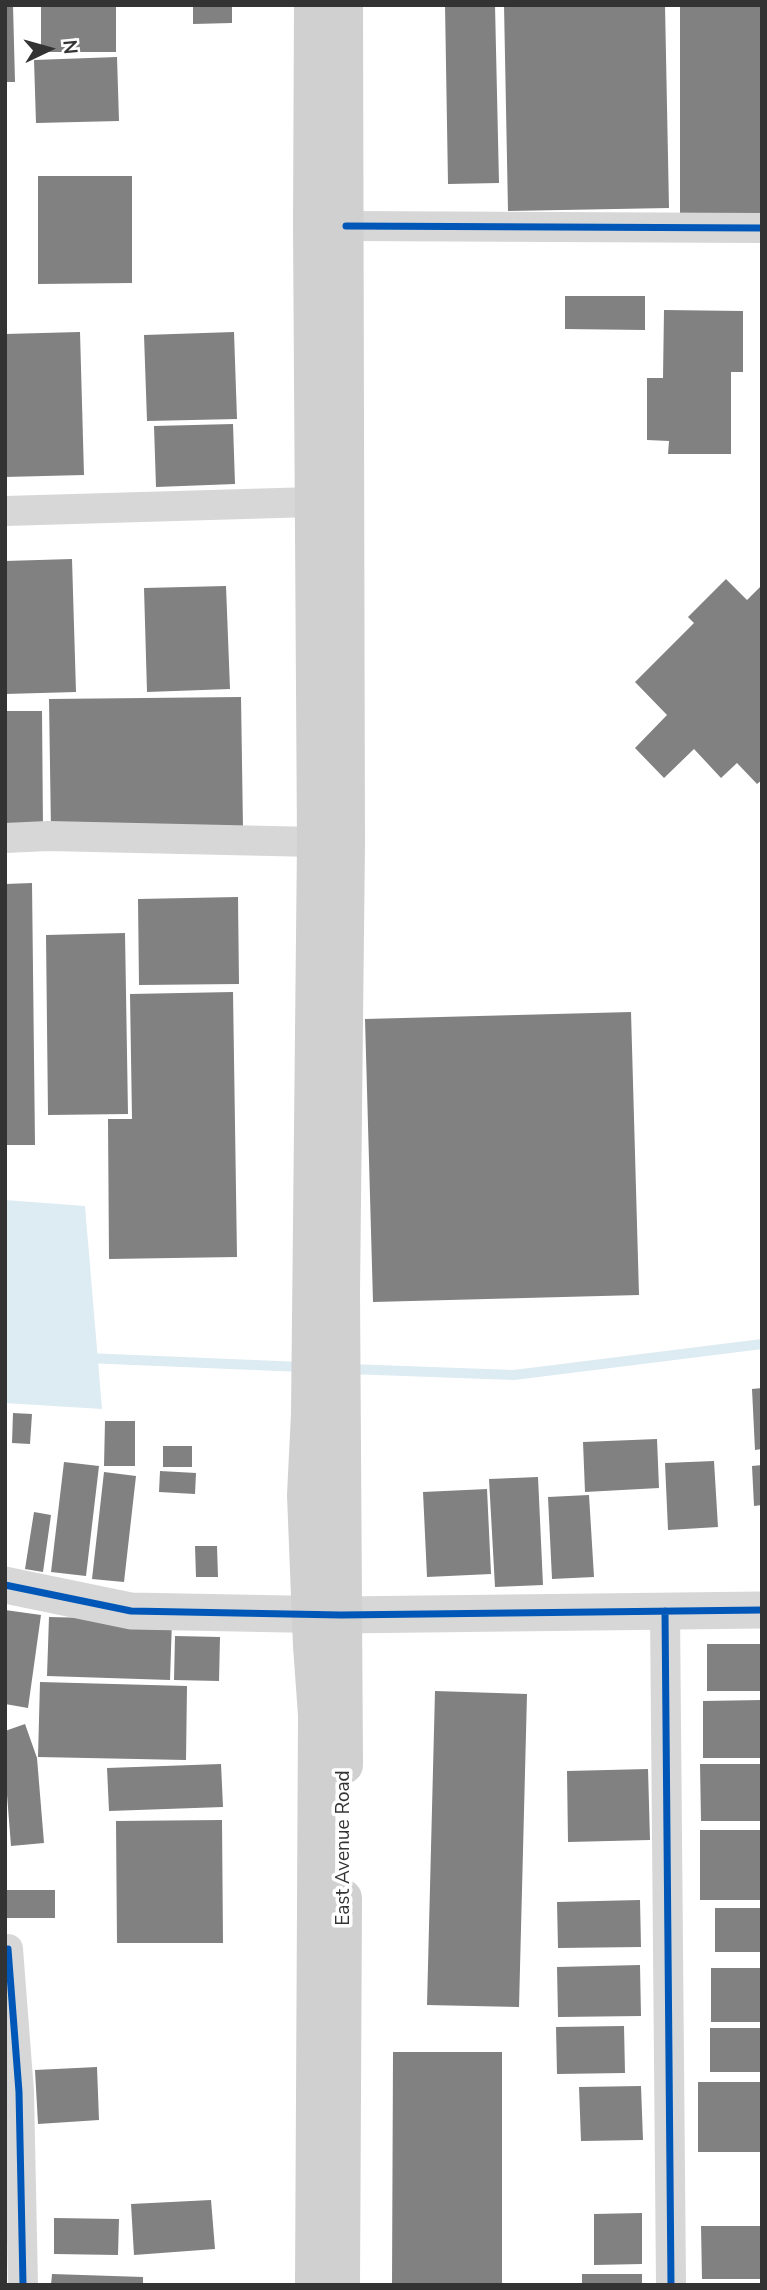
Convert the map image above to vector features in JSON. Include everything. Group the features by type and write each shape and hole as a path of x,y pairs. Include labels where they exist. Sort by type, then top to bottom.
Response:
{"main road":[{"path":"313,5 329,225 346,842 326,1291"},
{"path":"326,1291 316,842 313,502 344,5"},
{"name":"East Avenue Road","path":"314,2285 317,1715 326,1614 326,1291"},
{"name":"East Avenue Road","path":"326,1614 344,1712 341,2285"}],"street":[{"path":"329,225 762,228"},
{"path":"5,511 313,502"},
{"path":"5,838 48,836 316,842"},
{"path":"5,1585 131,1611 326,1614 762,1610"},
{"path":"665,1611 671,2285"},
{"path":"8,1949 19,2092 23,2285"}],"shaded area":[{"path":"5,1200 85,1206 102,1409 5,1403"}],"building":[{"path":"5,5 13,5 15,82 5,82"},
{"path":"41,5 116,5 116,52 41,52"},
{"path":"193,5 232,5 232,23 193,24"},
{"path":"445,5 495,5 499,183 448,184"},
{"path":"504,5 665,5 669,208 508,211"},
{"path":"680,5 762,5 762,219 680,218"},
{"path":"117,57 119,121 36,123 34,60"},
{"path":"38,176 132,176 132,283 38,284"},
{"path":"565,296 645,296 645,330 565,329"},
{"path":"664,310 743,311 743,372 731,372 731,454 668,454 669,441 647,440 647,378 663,378"},
{"path":"80,332 84,475 5,477 5,334"},
{"path":"234,332 237,419 147,421 144,335"},
{"path":"233,424 235,484 156,487 154,426"},
{"path":"72,559 76,692 5,694 5,561"},
{"path":"726,579 747,600 762,585 762,780 757,784 737,763 721,778 694,749 664,778 635,748 667,715 635,682 694,623 688,617"},
{"path":"226,586 230,689 147,692 144,588"},
{"path":"241,697 243,829 51,832 49,699"},
{"path":"5,711 42,711 43,830 5,830"},
{"path":"32,883 35,1145 5,1145 5,884"},
{"path":"238,897 239,984 139,985 138,899"},
{"path":"125,933 128,1114 48,1115 46,935"},
{"path":"233,992 237,1257 109,1259 108,1119 132,1119 130,994"},
{"path":"631,1012 639,1295 373,1302 365,1019"},
{"path":"762,1388 762,1449 755,1450 752,1389"},
{"path":"13,1413 32,1414 30,1444 12,1443"},
{"path":"105,1421 135,1421 135,1466 104,1466"},
{"path":"657,1439 659,1488 585,1492 583,1442"},
{"path":"163,1446 192,1446 192,1467 163,1467"},
{"path":"714,1461 718,1527 668,1530 665,1463"},
{"path":"64,1462 99,1466 86,1576 51,1572"},
{"path":"762,1465 762,1505 754,1506 752,1466"},
{"path":"160,1471 196,1473 195,1494 159,1492"},
{"path":"104,1472 136,1476 124,1582 92,1579"},
{"path":"538,1477 543,1585 495,1587 489,1479"},
{"path":"487,1489 491,1574 427,1577 423,1492"},
{"path":"589,1495 594,1577 552,1579 548,1497"},
{"path":"34,1512 51,1515 43,1572 25,1569"},
{"path":"195,1546 217,1546 218,1577 196,1577"},
{"path":"5,1610 41,1615 28,1708 5,1704"},
{"path":"49,1617 172,1620 170,1680 47,1676"},
{"path":"175,1636 220,1637 219,1681 174,1680"},
{"path":"707,1644 762,1644 762,1691 707,1691"},
{"path":"40,1682 187,1686 186,1760 38,1757"},
{"path":"435,1691 527,1694 519,2007 427,2005"},
{"path":"762,1700 762,1758 703,1758 703,1701"},
{"path":"25,1724 37,1758 44,1843 11,1846 5,1731"},
{"path":"221,1764 223,1807 109,1811 107,1768"},
{"path":"700,1764 762,1764 762,1821 701,1821"},
{"path":"648,1769 650,1840 568,1842 567,1771"},
{"path":"222,1820 223,1943 117,1943 116,1821"},
{"path":"700,1830 762,1830 762,1900 700,1900"},
{"path":"5,1890 55,1890 55,1918 5,1918"},
{"path":"640,1900 641,1947 558,1948 557,1902"},
{"path":"715,1908 762,1908 762,1952 715,1952"},
{"path":"640,1965 641,2016 558,2017 557,1967"},
{"path":"711,1968 762,1968 762,2022 711,2022"},
{"path":"624,2026 625,2073 557,2074 556,2027"},
{"path":"710,2028 762,2028 762,2072 710,2072"},
{"path":"393,2052 502,2052 502,2285 392,2285"},
{"path":"97,2067 99,2120 38,2124 35,2070"},
{"path":"698,2082 762,2082 762,2152 698,2152"},
{"path":"641,2086 643,2140 581,2141 579,2087"},
{"path":"211,2200 215,2249 134,2255 131,2204"},
{"path":"642,2213 642,2264 594,2265 594,2214"},
{"path":"54,2218 119,2219 118,2255 54,2254"},
{"path":"701,2226 762,2226 762,2279 702,2279"},
{"path":"52,2274 143,2277 143,2285 51,2285"},
{"path":"582,2274 642,2274 642,2285 582,2285"}],"waterway":[{"path":"349,1369 514,1375 762,1344"},
{"path":"86,1358 302,1367"}],"cycle path":[{"path":"346,226 762,228"},
{"path":"5,1585 131,1611 341,1615 762,1610"},
{"path":"665,1611 671,2285"},
{"path":"8,1949 19,2092 23,2285"}]}
